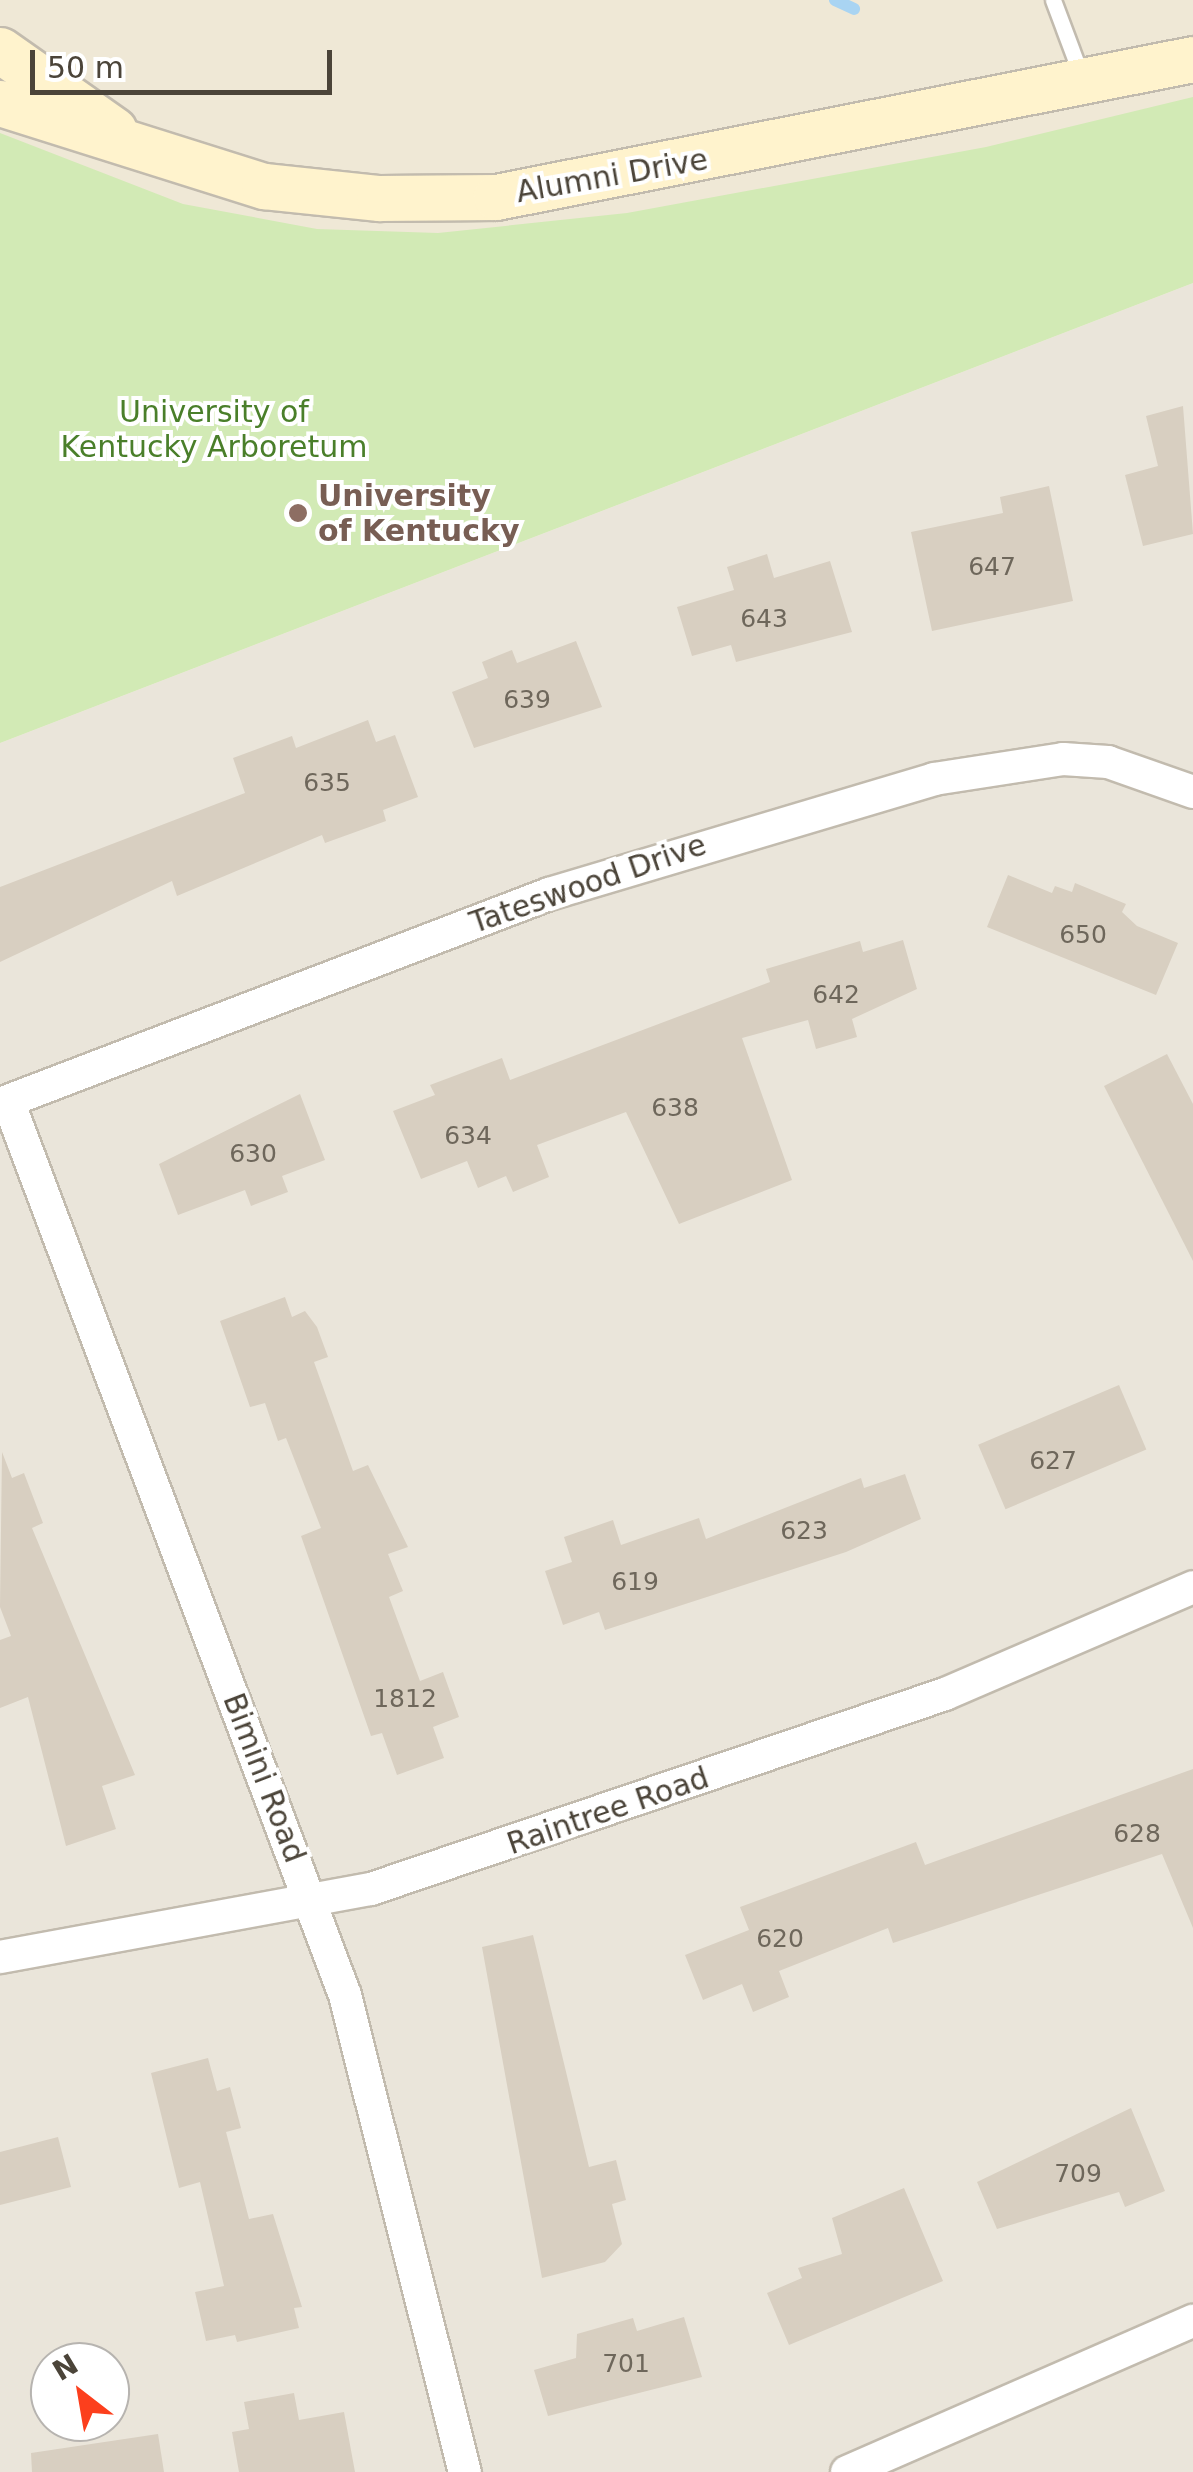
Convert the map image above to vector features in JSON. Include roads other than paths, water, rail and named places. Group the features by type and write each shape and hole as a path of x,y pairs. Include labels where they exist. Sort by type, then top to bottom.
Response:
{"main road":[{"name":"Alumni Drive","path":"1083,79 1193,28"},
{"name":"Alumni Drive","path":"0,50 140,148"},
{"name":"Alumni Drive","path":"0,102 264,186 378,198 496,196 789,145 1083,79 1193,60"}],"street":[{"name":"Tateswood Drive","path":"4,1102 549,894 878,794 1064,759 1108,762 1193,792"},
{"name":"Bimini Road","path":"4,1102 312,1903 372,2079 465,2472"},
{"name":"Raintree Road","path":"0,1957 312,1903 944,1694 1193,1587"},
{"path":"847,2472 1193,2320"}],"lane":[{"path":"1053,0 1083,79"}],"waterway":[{"path":"835,0 854,9"}],"place":[{"name":"University of Kentucky","path":"298,513"}],"park label":[{"name":"University of Kentucky Arboretum","path":"214,429"}]}
